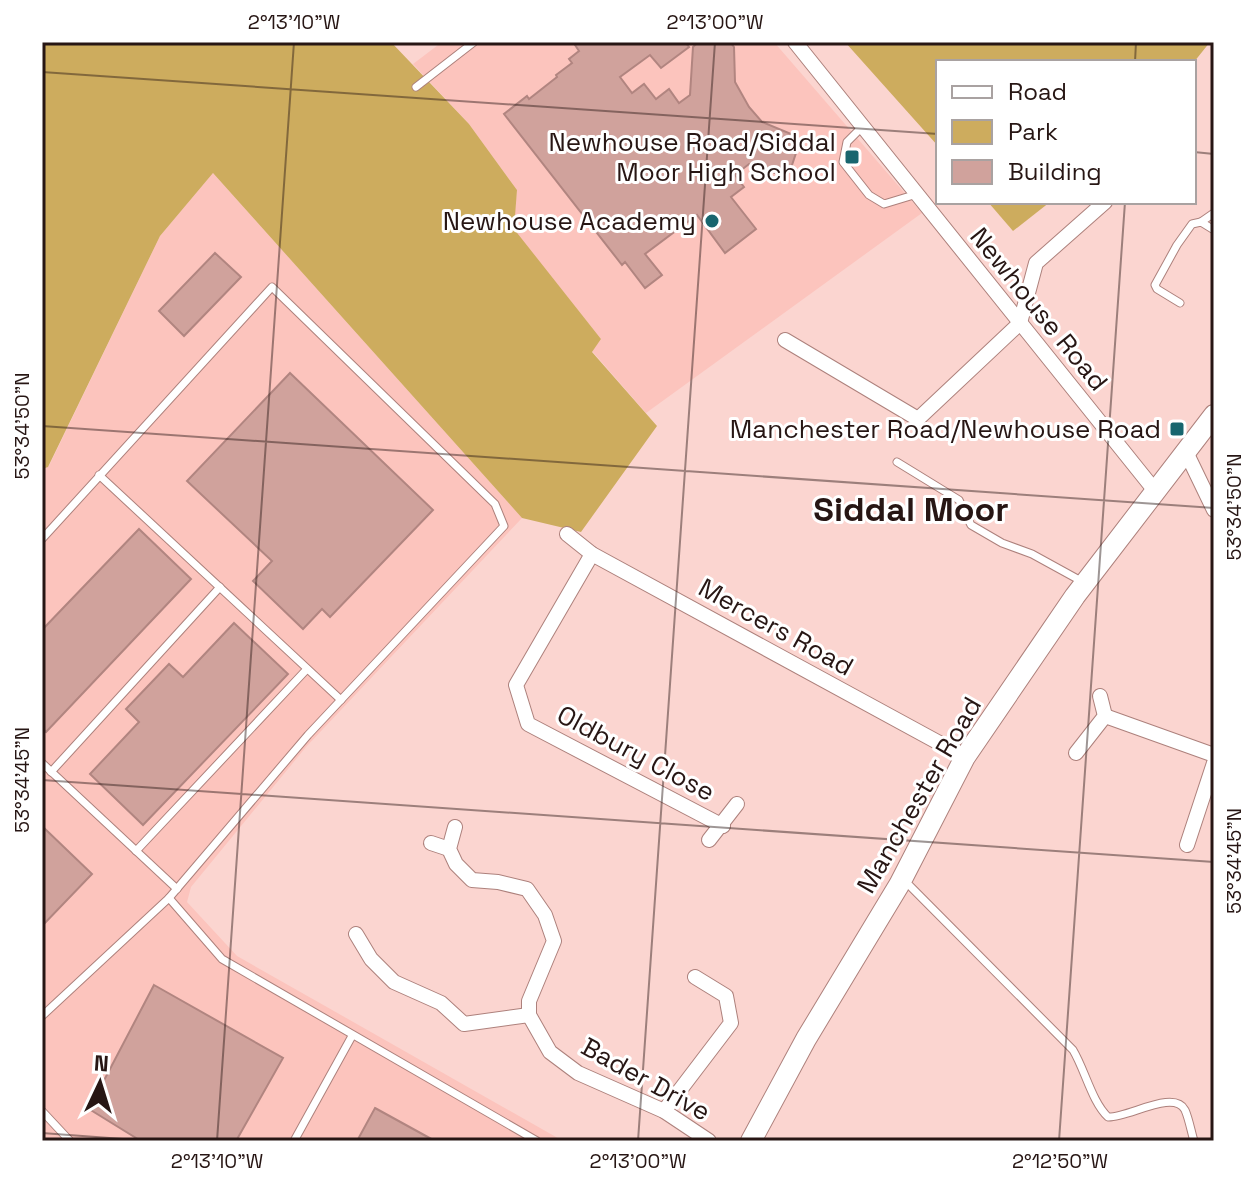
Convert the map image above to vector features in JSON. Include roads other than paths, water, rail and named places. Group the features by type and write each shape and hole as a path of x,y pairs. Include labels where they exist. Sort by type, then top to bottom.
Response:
{"main road":[{"name":"Manchester Road","path":"751,1141 806,1039 901,881 965,757 1085,583 1214,415"}],"street":[{"name":"Newhouse Road","path":"795,42 1156,492"},
{"path":"785,340 918,419 1020,323 1036,263 1103,204"},
{"path":"1186,452 1214,510"},
{"name":"Mercers Road","path":"567,534 592,554 965,757"},
{"name":"Oldbury Close","path":"592,554 516,685 528,724 723,826"},
{"path":"1100,696 1105,716"},
{"path":"1076,753 1105,716"},
{"path":"1105,716 1214,755"},
{"path":"1187,845 1214,763"},
{"path":"709,840 723,826 737,804"},
{"path":"356,934 371,959 394,982 441,1003 464,1024 529,1015 529,1001 554,941 545,915 527,889 472,880 456,864 449,849 455,827"},
{"path":"431,843 449,849"},
{"path":"664,1111 731,1023 726,996 695,977"},
{"name":"Bader Drive","path":"529,1015 550,1052 578,1073 664,1111 709,1141"}],"lane":[{"path":"416,87 474,42"},
{"path":"863,126 847,142 843,162 869,195 884,204 917,194"},
{"path":"1180,303 1155,285 1189,226 1214,213"},
{"path":"1201,222 1214,230"},
{"path":"42,539 272,287 495,504 504,526 341,700 169,898 42,1016"},
{"path":"897,462 959,500 971,525 1085,583"},
{"path":"99,475 341,700"},
{"path":"51,772 220,587"},
{"path":"136,851 307,669"},
{"path":"42,763 177,889"},
{"path":"901,881 910,886 1073,1050 1084,1067 1100,1111 1108,1117 1118,1118 1170,1100 1184,1109 1194,1141"},
{"path":"169,898 222,959 537,1141"},
{"path":"294,1141 352,1036"},
{"path":"42,1111 70,1141"}],"place":[{"name":"Newhouse Road/Siddal Moor High School","path":"852,157"},
{"name":"Newhouse Academy","path":"712,221"},
{"name":"Manchester Road/Newhouse Road","path":"1177,429"}],"district":[{"name":"Siddal Moor","path":"911,509"}]}
